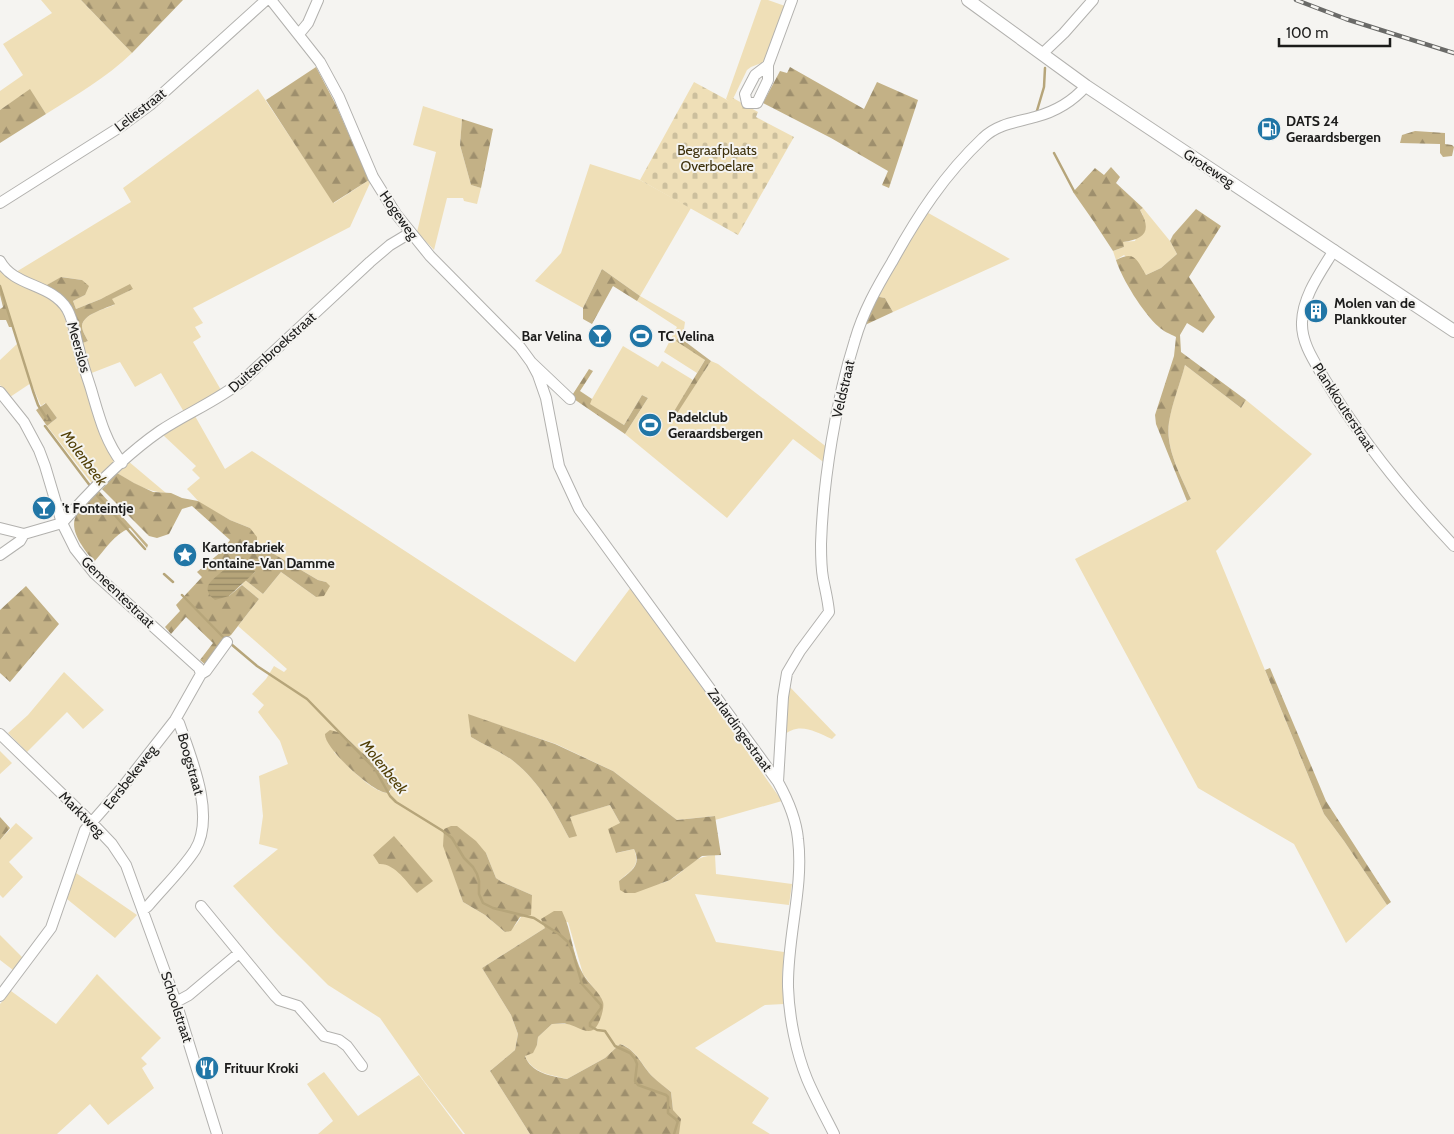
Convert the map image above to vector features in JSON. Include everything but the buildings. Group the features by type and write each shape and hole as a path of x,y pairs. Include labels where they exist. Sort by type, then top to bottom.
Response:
{"main road":[{"name":"Groteweg","path":"968,0 1086,86 1454,331"}],"street":[{"name":"Leliestraat","path":"0,203 113,132 150,105 266,0"},
{"name":"Hogeweg","path":"271,0 299,34 328,77 374,177 396,214 410,233 430,256 520,347 531,362 570,399"},
{"path":"299,34 308,22 318,0"},
{"path":"768,65 792,0"},
{"path":"1042,54 1064,33 1093,0"},
{"name":"Veldstraat","path":"778,782 783,697 787,673 800,651 829,612 822,576 821,559 822,519 828,465 849,360 866,312 916,219 934,191 985,136 1007,124 1037,117 1054,110 1068,102 1086,86"},
{"name":"Duitsenbroekstraat","path":"62,523 136,449 163,430 219,398 242,381 370,262 390,245 410,233"},
{"name":"Plankkouterstraat","path":"1334,250 1308,294 1303,309 1302,325 1310,353 1352,424 1370,449 1405,492 1454,546"},
{"name":"Meerslos","path":"0,261 11,275 46,290 67,308 104,433 110,446 122,463"},
{"name":"Zarlardingestraat","path":"531,362 546,398 558,466 579,509 778,782 793,815 798,839 798,887 788,958 788,988 794,1030 807,1078 834,1134"},
{"name":"Gemeentestraat","path":"0,392 24,422 39,450 46,466 62,523 75,549 94,574 199,668 201,674"},
{"path":"0,528 24,534 62,523"},
{"path":"0,555 20,541 24,534"},
{"name":"Eersbekeweg","path":"0,996 51,928 85,830 175,720 201,674 206,671 227,642"},
{"name":"Boogstraat","path":"143,910 188,860 196,848 200,835 202,811 199,782 178,723 175,720"},
{"name":"Marktweg","path":"0,734 92,823 120,854 143,910"},
{"path":"201,906 279,1000 298,1006 324,1036 339,1040 347,1046 362,1066"},
{"name":"Schoolstraat","path":"143,910 176,1002 218,1134"},
{"path":"176,1002 189,995 239,954"}],"green space":[{"path":"41,0 81,0 132,53 80,93 46,114 30,90 0,110 0,91 23,75 3,44 52,13"},
{"path":"81,0 183,0 132,53"},
{"path":"761,0 768,0 785,6 764,62 747,70 731,103 726,99"},
{"path":"316,67 336,105 369,180 333,203 266,100"},
{"path":"790,67 864,109 877,82 918,100 889,188 882,185 888,171 831,138 763,103 780,71 787,73"},
{"name":"Begraafplaats Overboelare","path":"694,82 731,102 733,98 758,112 756,117 794,137 738,235 640,180"},
{"path":"30,89 46,114 0,143 0,110"},
{"path":"258,89 334,203 369,180 370,183 350,227 193,308 203,323 195,327 201,337 193,342 221,390 184,412 161,373 135,387 120,362 89,374 80,344 88,341 83,330 83,322 95,312 114,305 111,299 133,289 76,309 73,301 85,295 82,280 62,277 45,286 16,272 131,202 123,188"},
{"path":"423,106 462,119 460,145 471,185 481,188 477,204 464,201 463,198 447,198 434,250 417,232 436,152 413,145"},
{"path":"462,119 493,129 481,188 471,185 460,145"},
{"path":"1415,131 1445,133 1445,144 1454,147 1452,156 1443,157 1440,153 1440,144 1400,143 1402,135"},
{"path":"590,164 640,180 691,208 640,296 602,269 583,308 535,281 561,253"},
{"path":"1111,167 1120,177 1116,183 1143,208 1140,210 1146,223 1146,229 1141,236 1131,241 1123,242 1124,247 1113,251 1073,192 1095,168 1104,175"},
{"path":"1143,208 1170,241 1177,254 1161,268 1146,275 1124,255 1116,260 1113,251 1124,247 1122,242 1135,241 1143,215 1140,210"},
{"path":"1196,209 1221,226 1189,277 1215,317 1203,333 1187,323 1180,335 1181,352 1246,400 1241,408 1185,365 1172,408 1168,432 1175,462 1191,499 1187,501 1156,424 1155,415 1174,356 1176,337 1161,328 1146,313 1128,286 1116,260 1127,256 1135,258 1146,275 1161,268 1177,254 1170,241"},
{"path":"923,210 1010,259 893,312 885,298 874,296"},
{"path":"0,269 22,286 38,290 59,305 63,313 114,459 113,463 94,486 47,426 57,418 45,403 41,406 31,383 10,397 0,385 0,360 18,343 0,284"},
{"path":"602,269 640,296 637,301 613,286 592,324 583,319 583,308"},
{"path":"61,277 82,280 89,286 85,295 73,301 76,309 130,284 133,289 112,299 115,304 86,318 82,326 88,341 80,344 72,317 45,286"},
{"path":"0,284 13,327 9,327 6,320 0,320 0,309 3,307"},
{"path":"640,296 685,322 684,329 679,337 705,360 697,373 664,352 677,327 637,301"},
{"path":"874,296 885,298 893,312 865,325"},
{"path":"679,337 711,361 676,415 673,413 705,360 676,341"},
{"path":"623,346 658,367 662,361 693,380 674,413 675,415 711,361 718,364 828,448 826,464 793,439 727,518 625,434 648,398 642,395 624,425 589,404"},
{"path":"1185,365 1241,408 1246,400 1312,454 1216,551 1324,814 1387,905 1346,943 1294,844 1198,788 1075,559 1191,499 1175,462 1168,431 1172,407"},
{"path":"589,369 593,371 580,391 592,399 590,404 624,425 642,395 648,398 625,434 571,397"},
{"path":"46,403 57,418 47,426 36,410"},
{"path":"195,416 225,469 252,451 575,662 631,587 782,801 715,820 714,816 677,820 613,771 556,744 469,715 471,737 512,760 522,768 538,786 569,838 569,817 610,805 620,823 617,853 634,849 636,855 634,868 619,881 658,884 670,880 700,858 715,855 716,874 792,884 789,905 695,894 716,942 784,952 782,979 784,1004 765,1005 695,1048 769,1098 752,1123 770,1134 679,1134 671,1092 654,1078 630,1049 620,1044 605,1058 567,1079 537,1070 528,1062 525,1056 537,1045 538,1037 552,1024 568,1024 601,998 583,974 568,922 545,928 482,968 511,1015 518,1034 515,1050 490,1071 530,1134 465,1134 424,1081 380,1018 328,985 276,933 233,886 278,849 259,844 263,816 259,776 288,764 280,741 258,712 264,705 252,694 266,679 274,666 284,672 287,669 238,626 259,599 242,585 245,580 263,594 281,572 316,597 326,582 318,580 257,544 250,528 230,520 201,504 187,489 200,478 192,470 196,466 162,434","holes":["341,733 395,783 389,793 375,789 334,752","486,853 496,878 532,895 514,927 505,932 485,915 463,902 453,872"]},
{"path":"128,461 166,493 146,489 117,473"},
{"path":"117,473 153,492 171,493 182,498 198,501 230,520 250,528 257,537 257,544 330,586 324,596 316,597 281,572 263,594 245,580 255,572 227,569 213,580 229,596 242,585 259,599 228,637 208,667 200,660 213,643 186,617 171,634 165,627 180,611 176,605 202,577 197,572 222,551 230,540 192,506 182,509 169,534 157,538 149,536 102,489"},
{"path":"99,491 148,545 147,548 130,528 114,538 94,562 78,540 74,520 82,508"},
{"path":"26,586 59,624 10,682 0,673 0,610"},
{"path":"1270,668 1326,801 1391,902 1387,905 1324,814 1265,670"},
{"path":"64,672 104,710 83,729 67,712 27,752 8,733 28,715"},
{"path":"787,684 836,735 832,739 800,728 788,732 782,737"},
{"path":"468,714 555,744 613,771 677,820 715,816 721,855 702,856 670,880 635,893 625,893 620,890 619,881 634,868 637,860 634,849 616,853 608,829 620,823 610,805 570,817 577,836 569,838 538,786 522,768 512,760 471,737"},
{"path":"330,730 341,733 395,783 388,793 372,786 341,759 327,741 325,734"},
{"path":"0,751 12,763 0,774"},
{"path":"0,817 10,828 0,840"},
{"path":"16,823 33,838 9,862 23,877 3,898 0,895 0,840"},
{"path":"457,826 476,841 486,853 496,878 532,895 531,915 520,917 511,931 505,932 485,915 463,902 443,846 444,829"},
{"path":"394,836 433,881 417,893 395,870 379,864 373,855"},
{"path":"76,873 137,915 115,938 67,899"},
{"path":"554,911 562,911 579,967 603,1002 603,1008 599,1021 595,1028 590,1031 565,1024 552,1024 538,1037 533,1053 525,1056 528,1062 542,1073 567,1079 605,1058 620,1044 631,1050 653,1077 671,1092 673,1110 681,1119 679,1134 530,1134 490,1071 515,1050 518,1034 511,1015 482,968 545,928 541,919"},
{"path":"0,935 23,958 13,970 0,960"},
{"path":"97,974 161,1038 141,1058 147,1064 142,1068 154,1088 108,1125 90,1104 57,1134 0,1134 0,1004 11,991 56,1024"},
{"path":"324,1072 358,1116 419,1075 463,1134 318,1134 333,1121 307,1084"}],"shaded area":[{"path":"242,557 252,565 255,572 229,596 215,600 210,596 208,586 218,575"}],"waterway":[{"path":"1036,114 1044,87 1045,68"},
{"path":"1054,153 1074,191 1077,193"},
{"name":"Molenbeek","path":"0,286 33,391 38,405 47,419"},
{"name":"Molenbeek","path":"45,426 91,487"},
{"name":"Molenbeek","path":"94,492 145,549"},
{"name":"Molenbeek","path":"164,574 173,582"},
{"name":"Molenbeek","path":"182,595 225,639"},
{"name":"Molenbeek","path":"231,644 257,666 307,699 375,769 390,796 396,802 452,838 464,858 477,874 479,894 483,903 493,908 534,918 568,942 582,984 601,1005 590,1026 597,1030 605,1031 615,1046 630,1053 635,1059 637,1064 635,1081 638,1085 668,1097 668,1113 678,1121 674,1134"}],"railway":[{"path":"1296,0 1346,19 1454,53"}],"place":[{"name":"DATS 24 Geraardsbergen","path":"1269,129"},
{"name":"Molen van de Plankkouter","path":"1316,311"},
{"name":"Bar Velina","path":"600,336"},
{"name":"TC Velina","path":"641,336"},
{"name":"Padelclub Geraardsbergen","path":"650,425"},
{"name":"'t Fonteintje","path":"44,508"},
{"name":"Kartonfabriek Fontaine-Van Damme","path":"185,555"},
{"name":"Frituur Kroki","path":"207,1068"}]}
